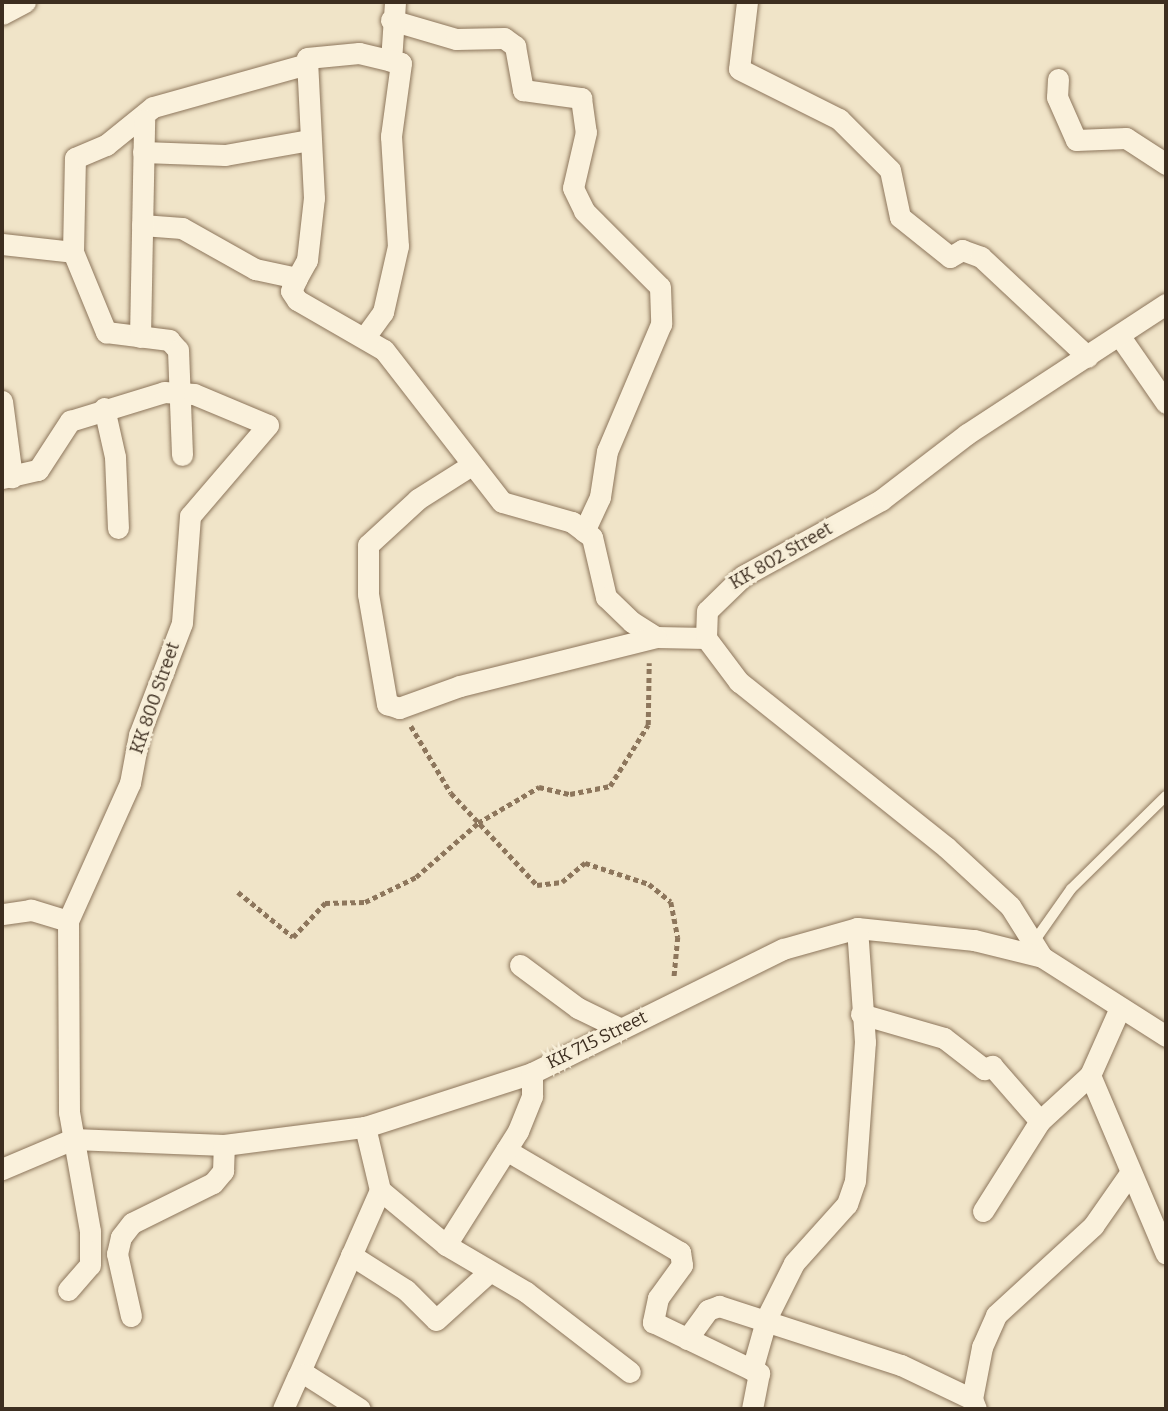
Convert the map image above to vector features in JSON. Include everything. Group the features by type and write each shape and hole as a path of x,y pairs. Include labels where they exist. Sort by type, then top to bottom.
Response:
{"street":[{"path":"2,14 25,2"},
{"path":"747,2 739,69 839,119 890,170 900,217 950,257 962,250 981,257 1088,356"},
{"path":"391,61 393,11 456,39 504,38 515,46 523,90 581,99 586,132 573,188 584,211 660,287 661,324 607,451 600,497 584,531"},
{"path":"366,335 383,312 398,246 391,136 401,63 315,53 307,64 314,198 307,260 291,291 297,300 366,335 405,375 470,466 502,502 584,531 592,537 606,597 656,638"},
{"path":"182,455 178,349 169,340 106,332 73,252 75,158 144,120 153,107 207,89 307,64"},
{"path":"1059,79 1057,97 1076,140 1126,138 1166,164"},
{"path":"140,337 144,120"},
{"path":"143,152 225,155 309,140"},
{"path":"142,225 183,228 255,270 298,278"},
{"path":"2,244 73,252"},
{"name":"KK 802 Street","path":"706,638 707,611 720,593 881,500 967,434 1088,356 1121,338 1166,304"},
{"path":"1121,338 1166,403"},
{"path":"2,401 7,477 38,471 70,421 104,408 178,393"},
{"name":"KK 800 Street","path":"68,921 130,783 139,735 182,623 190,516 268,425 178,393"},
{"path":"104,408 115,457 118,528"},
{"path":"470,466 418,499 368,545 382,696 399,708 460,686 656,638 706,638 739,682 1010,906 1037,950"},
{"path":"2,914 31,909 68,921 73,1139 90,1231 90,1265 68,1290"},
{"path":"752,1370 765,1324 794,1263 847,1204 855,1181 864,1075 857,928"},
{"name":"KK 715 Street","path":"2,1169 73,1139 224,1145 365,1127 532,1073 619,1028 783,950 857,928 974,940 1037,950 1119,1010 1166,1036"},
{"path":"520,965 578,1009 619,1028"},
{"path":"983,1212 1040,1121 1090,1075 1119,1010"},
{"path":"861,1014 944,1038 984,1069 992,1066 1040,1121"},
{"path":"446,1245 506,1150 533,1097 532,1073"},
{"path":"1090,1075 1128,1176 1166,1254"},
{"path":"365,1127 380,1190 446,1245 489,1272 630,1372"},
{"path":"131,1316 117,1254 121,1237 132,1223 213,1183 223,1171 224,1145"},
{"path":"506,1150 680,1252 682,1265 652,1315 687,1339 752,1370 761,1384 752,1409"},
{"path":"687,1339 713,1306 901,1365 974,1404 996,1315 1093,1226 1128,1176"},
{"path":"283,1409 380,1190"},
{"path":"351,1255 406,1290 436,1320 489,1272"},
{"path":"298,1376 360,1409"}],"lane":[{"path":"1037,950 1071,888 1166,796"}],"path":[{"path":"238,892 293,937 326,903 365,902 416,877 478,823 538,788 570,794 610,786 649,725 646,675 656,638"},
{"path":"399,708 451,793 537,884 562,882 585,863 649,884 671,902 678,937 671,1003"}]}
